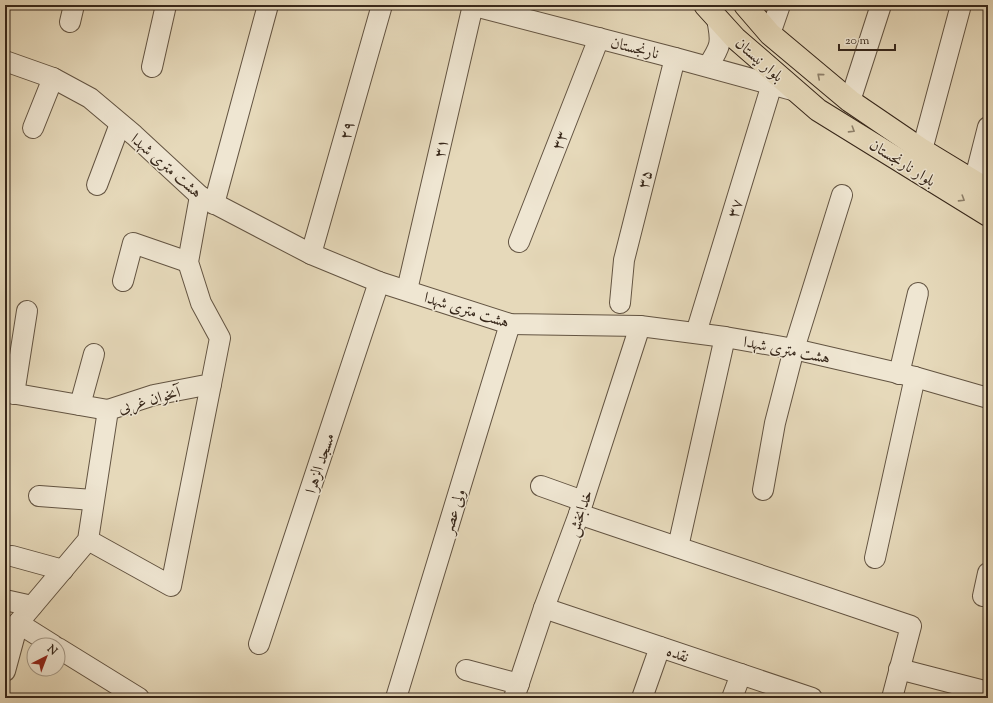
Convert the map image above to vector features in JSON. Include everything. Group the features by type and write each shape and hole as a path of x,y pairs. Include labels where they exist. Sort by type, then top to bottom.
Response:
{"main road":[{"name":"بلوار نیستان","path":"745,5 770,34 850,101"},
{"name":"بلوار نیستان","path":"711,12 735,38 818,110"},
{"name":"بلوار نارنجستان","path":"850,101 922,150 981,186"},
{"name":"بلوار نارنجستان","path":"818,110 988,215"}],"street":[{"path":"152,67 166,5"},
{"path":"5,670 18,623 88,540 171,586 220,338 201,303 188,262 268,5"},
{"name":"۲۹","path":"311,254 382,5"},
{"name":"نارنجستان","path":"472,5 708,66 797,92"},
{"name":"۳۱","path":"407,290 472,5"},
{"path":"770,34 780,5"},
{"path":"850,101 881,5"},
{"path":"922,150 961,5"},
{"path":"708,66 718,50 720,36 711,12"},
{"name":"۳۳","path":"519,242 599,38"},
{"name":"۳۵","path":"620,303 624,260 675,58"},
{"name":"هشت متری شهدا","path":"5,61 53,78 90,98 207,200 311,254 380,282 510,324 640,326 725,337 794,349 907,375 988,398"},
{"path":"33,128 53,78"},
{"name":"۳۷","path":"696,333 772,84"},
{"path":"97,185 120,124"},
{"path":"981,186 988,127"},
{"path":"763,490 775,422 794,349 842,195"},
{"path":"123,281 133,243 188,262"},
{"name":"مسجد الزهرا","path":"259,644 380,282"},
{"path":"875,558 907,375 918,293"},
{"path":"27,311 9,393 108,410"},
{"name":"ولی عصر","path":"396,698 510,324"},
{"name":"خدابخش","path":"516,691 544,608 581,507 640,326"},
{"path":"678,547 725,337"},
{"path":"80,406 94,354"},
{"name":"آبخوان غربی","path":"88,540 108,410 154,395 211,384"},
{"path":"541,486 581,507 678,547 911,626 892,698"},
{"path":"39,496 93,500"},
{"path":"12,556 63,570"},
{"path":"983,596 988,573"},
{"path":"5,600 32,606"},
{"name":"نقده","path":"544,608 741,674 800,696"},
{"path":"18,623 40,637"},
{"path":"642,698 660,647"},
{"path":"66,653 139,698"},
{"path":"899,668 988,692"},
{"path":"466,670 516,691"},
{"path":"732,698 741,674"}]}
